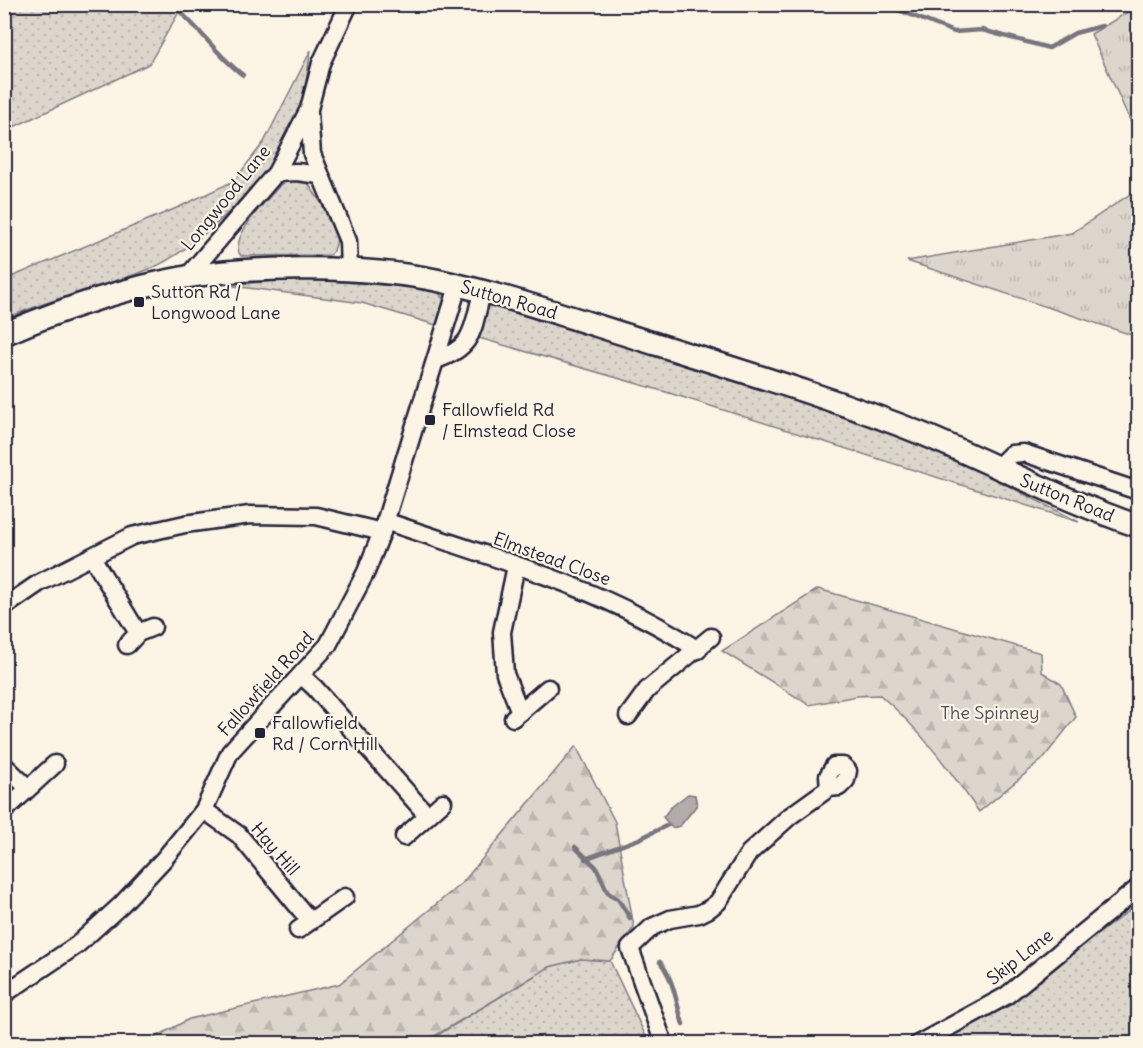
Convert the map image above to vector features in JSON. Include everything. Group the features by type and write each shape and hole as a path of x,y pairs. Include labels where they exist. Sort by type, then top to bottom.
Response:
{"main road":[{"name":"Sutton Road","path":"4,334 92,302 187,277 285,269 435,280 669,349 848,407 925,435 1093,510 1138,526"}],"street":[{"name":"Longwood Lane","path":"187,277 276,173 309,109 321,63 349,4"},
{"name":"Longwood Lane","path":"309,109 312,154 348,241 349,272"},
{"path":"276,173 297,171 319,174"},
{"name":"Fallowfield Road","path":"4,994 77,945 122,905 164,860 204,810 230,753 328,645 366,572 384,527 458,286"},
{"path":"436,360 454,354 468,341 482,293"},
{"name":"Sutton Road","path":"997,468 1011,454 1024,453 1138,491"},
{"name":"Elmstead Close","path":"4,607 39,583 132,536 185,524 250,514 316,516 384,527 574,584 623,606 698,650"},
{"path":"92,557 140,635"},
{"path":"516,566 502,632 506,674 516,715 548,688"},
{"path":"628,716 647,690 711,637"},
{"path":"301,675 427,815"},
{"path":"4,811 55,764"},
{"path":"4,765 28,788"},
{"path":"664,1044 630,948 652,927 709,909 718,902 749,853 790,816 829,788"},
{"path":"404,837 443,802"},
{"name":"Hay Hill","path":"204,810 239,835 304,926 345,897"},
{"name":"Skip Lane","path":"918,1044 1006,996 1138,888"}],"green space":[{"path":"5,4 183,5 149,64 5,131"},
{"path":"1131,10 1138,10 1138,138 1091,34"},
{"path":"311,50 301,109 290,137 276,160 257,183 212,227 167,261 147,270 40,305 5,319 4,280 179,207 234,181 264,142"},
{"path":"302,179 308,183 335,228 337,238 330,255 241,256 238,248 240,239 252,217 284,181"},
{"path":"1138,189 1138,337 907,261 1072,233"},
{"path":"302,279 436,289 444,300 436,325 362,303 226,285"},
{"path":"490,302 784,392 920,441 1079,522 666,392 479,338 485,311"},
{"name":"The Spinney","path":"818,589 1041,653 1042,672 1061,684 1076,717 1042,760 979,812 921,736 880,695 857,696 809,705 722,651"},
{"path":"576,746 615,822 634,927 610,961 581,959 549,967 423,1043 145,1043 189,1019 339,984 463,882"},
{"path":"1138,904 1138,1043 937,1044 1023,991"},
{"path":"581,959 610,961 649,1043 423,1044 549,967"}],"shaded area":[{"path":"688,794 695,795 697,805 680,826 672,828 663,817 670,808"}],"waterway":[{"path":"171,4 243,75"},
{"path":"883,4 954,32 982,30 1049,48 1075,33 1102,26"},
{"path":"585,859 639,839 668,825"},
{"path":"575,847 596,867 608,893 618,899 630,918"},
{"path":"660,962 672,984 683,1024"}],"place":[{"name":"Sutton Rd / Longwood Lane","path":"139,302"},
{"name":"Fallowfield Rd / Elmstead Close","path":"430,420"},
{"name":"Fallowfield Rd / Corn Hill","path":"260,733"}]}
